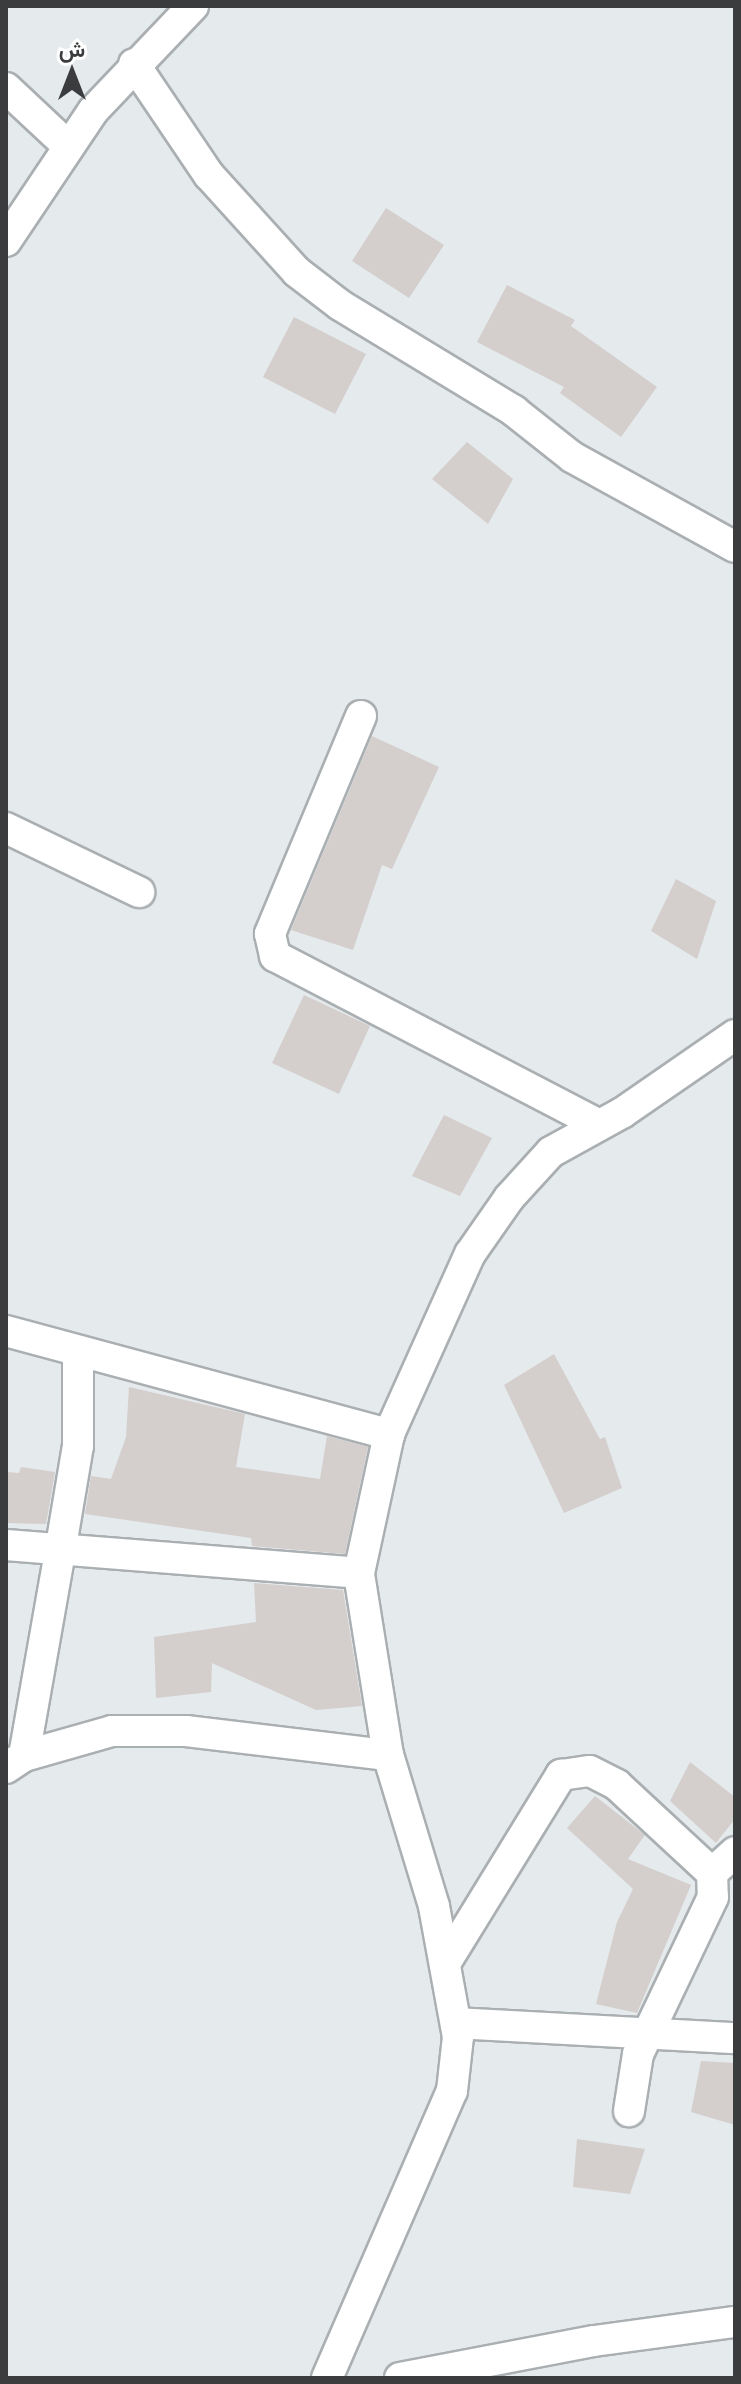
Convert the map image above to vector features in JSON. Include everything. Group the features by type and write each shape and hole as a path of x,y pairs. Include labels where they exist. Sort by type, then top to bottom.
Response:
{"street":[{"path":"6,241 68,146 134,64 193,6"},
{"path":"134,64 209,175 297,272 340,305 514,411 572,457 735,547"},
{"path":"12,106 68,146"},
{"path":"361,716 270,934 275,956 599,1125"},
{"path":"6,828 139,892"},
{"path":"327,2378 452,2091 456,2023 446,1962 388,1755 359,1573 389,1434 470,1254 509,1198 551,1152 599,1125 735,1035"},
{"path":"6,1331 389,1434"},
{"path":"78,1351 78,1446 61,1546 21,1682 15,1762 112,1731 186,1731 388,1755"},
{"path":"6,1545 61,1546 359,1573"},
{"path":"446,1962 561,1775 590,1771 617,1785 712,1873 713,1897 647,2034 629,2111"},
{"path":"712,1873 735,1852"},
{"path":"456,2023 735,2038"},
{"path":"400,2378 594,2341 735,2322"}],"building":[{"path":"386,208 444,245 409,298 352,261"},
{"path":"507,285 575,320 571,326 657,387 621,437 560,393 564,387 477,342"},
{"path":"294,317 366,354 335,414 263,377"},
{"path":"467,442 513,479 488,524 432,479"},
{"path":"372,736 439,767 392,869 382,865 353,950 291,930"},
{"path":"676,879 716,901 697,959 651,931"},
{"path":"304,995 370,1026 339,1094 272,1063"},
{"path":"444,1115 492,1138 460,1196 412,1176"},
{"path":"554,1354 600,1439 605,1437 622,1488 564,1513 504,1385"},
{"path":"129,1387 245,1414 236,1467 320,1479 327,1436 368,1447 345,1554 252,1546 251,1538 85,1514 91,1476 111,1479 126,1437"},
{"path":"21,1467 55,1472 46,1524 6,1523 6,1472 19,1473"},
{"path":"254,1583 343,1590 362,1706 316,1710 212,1663 211,1692 156,1698 154,1637 256,1622"},
{"path":"690,1762 735,1797 735,1819 716,1843 670,1801"},
{"path":"595,1796 645,1835 628,1859 691,1885 637,2013 596,2004 617,1922 633,1889 567,1828"},
{"path":"701,2061 735,2063 735,2125 691,2112"},
{"path":"577,2139 645,2149 630,2194 573,2187"}]}
